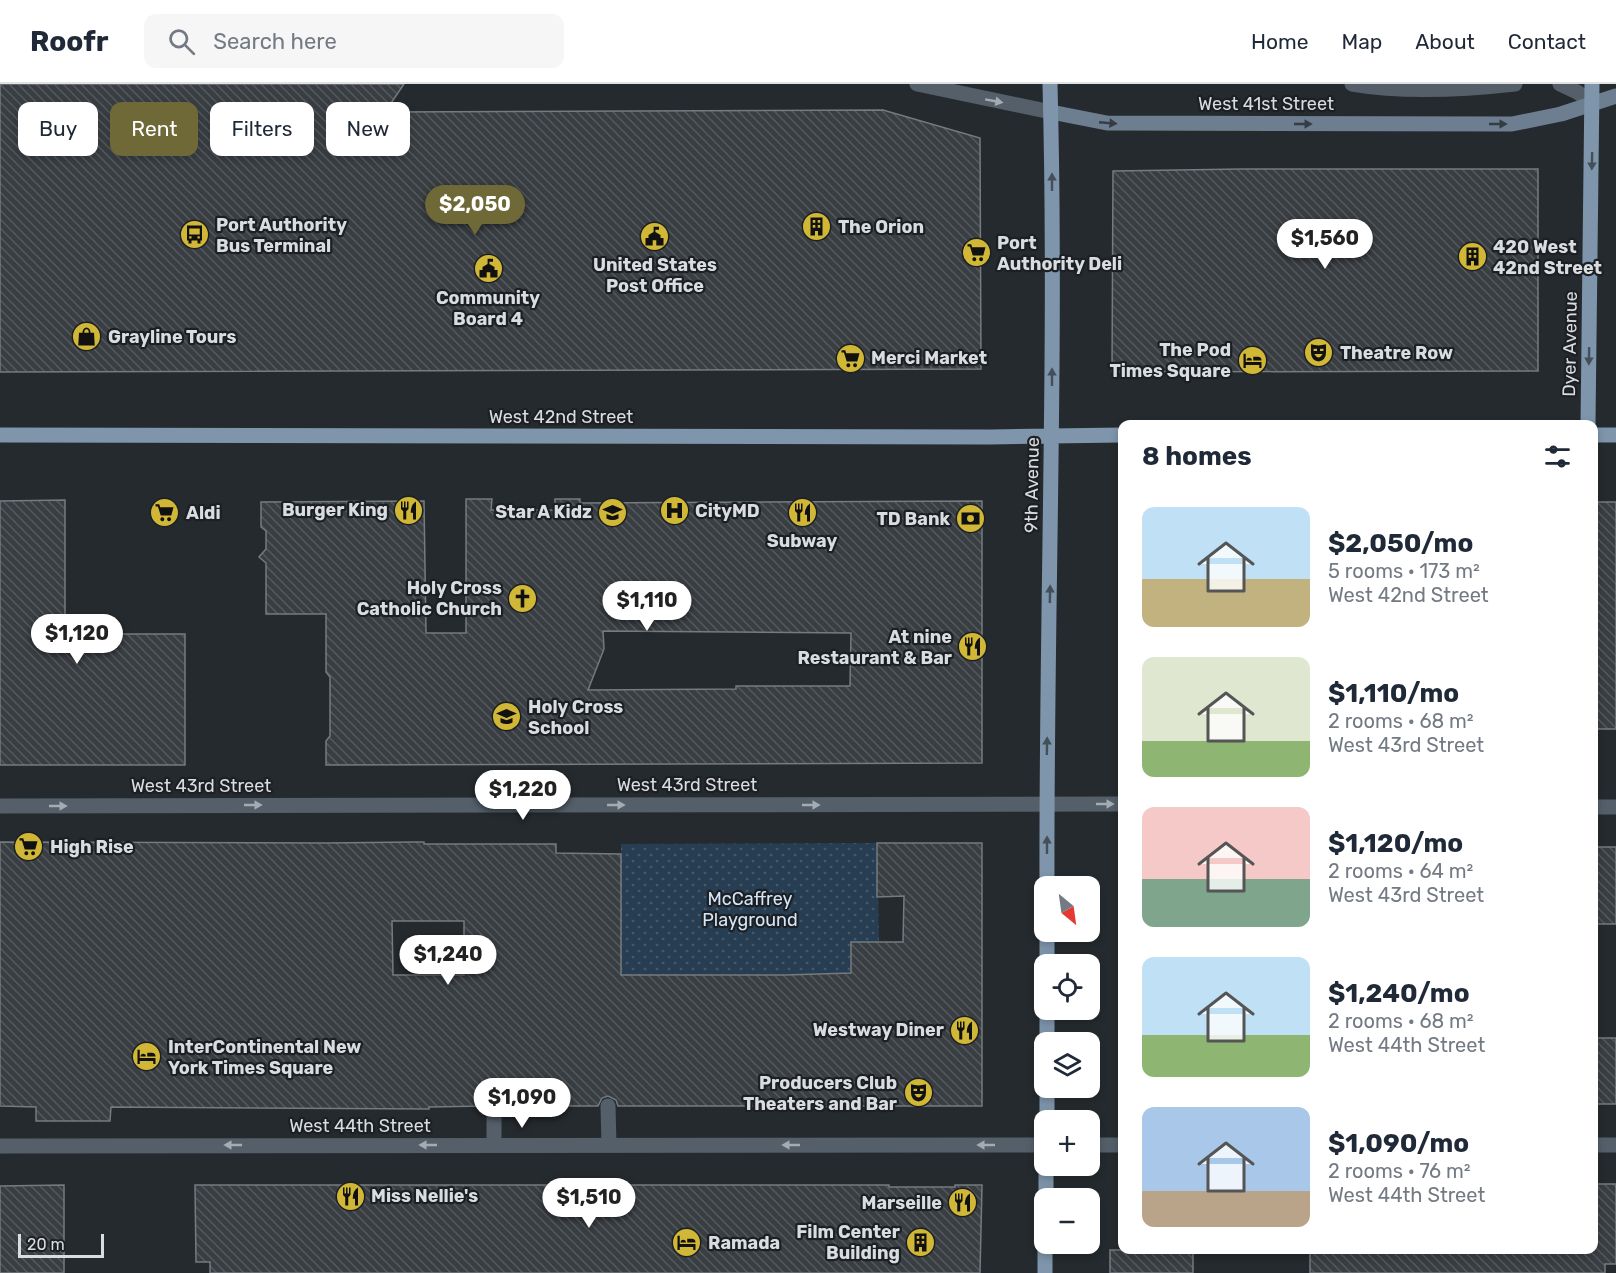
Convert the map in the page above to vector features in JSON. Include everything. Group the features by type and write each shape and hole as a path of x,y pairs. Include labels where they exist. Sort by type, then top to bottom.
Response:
{"main road":[{"name":"9th Avenue","path":"1047,876 1052,435 1050,84"},
{"name":"Dyer Avenue","path":"1588,420 1592,84"},
{"name":"West 41st Street","path":"1051,112 1107,123 1512,124 1561,114 1616,96"},
{"name":"West 42nd Street","path":"0,435 991,437 1118,435"},
{"path":"1598,435 1616,435"},
{"path":"1045,1254 1046,1273"}],"street":[{"name":"West 41st Street","path":"916,84 1051,112"},
{"path":"1352,84 1391,88 1515,84"},
{"path":"1560,84 1592,102"},
{"name":"West 43rd Street","path":"0,806 1118,804"},
{"path":"1598,807 1616,807"},
{"path":"494,1106 494,1145"},
{"path":"608,1106 609,1145"},
{"name":"West 44th Street","path":"0,1146 1034,1145"},
{"path":"1100,1145 1118,1145"},
{"path":"1598,1145 1616,1145"}],"green space":[{"name":"McCaffrey Playground","path":"877,843 879,942 851,942 851,974 621,975 621,844"}],"building":[{"path":"0,84 404,84 392,102 326,102 326,156 410,156 410,112 883,110 980,138 981,369 0,372"},
{"path":"1538,169 1538,371 1112,372 1113,171"},
{"path":"466,499 492,499 491,510 555,510 555,499 580,499 580,503 982,501 982,763 326,765 326,741 330,736 330,677 326,672 326,614 266,614 266,563 259,557 266,549 266,531 261,527 261,502 424,501 426,633 466,633","holes":["603,631 851,633 850,686 588,690 604,649"]},
{"path":"65,500 65,634 185,634 185,765 0,765 0,501"},
{"path":"1598,502 1616,502 1616,729 1598,729"},
{"path":"0,842 556,844 556,853 621,854 621,975 851,973 851,942 903,942 904,896 877,897 877,843 982,843 982,1106 785,1108 785,1106 618,1106 616,1100 608,1096 602,1098 598,1106 504,1106 499,1098 493,1096 486,1101 484,1106 429,1107 429,1109 111,1107 110,1121 36,1121 36,1107 0,1106","holes":["392,921 464,921 464,975 393,975"]},
{"path":"1598,847 1616,847 1616,924 1598,924"},
{"path":"1598,1038 1616,1038 1616,1104 1598,1104"},
{"path":"1598,1184 1616,1184 1616,1264 1605,1264 1605,1273 1310,1273 1310,1254 1598,1254"},
{"path":"64,1185 64,1273 0,1273 0,1186"},
{"path":"195,1185 889,1185 889,1187 955,1187 955,1185 982,1185 980,1273 210,1273 210,1262 196,1262"},
{"path":"1110,1250 1118,1250 1118,1254 1193,1254 1193,1273 1110,1273"}],"place":[{"name":"The Orion","path":"817,227"},
{"name":"Port Authority Bus Terminal","path":"195,235"},
{"name":"United States Post Office","path":"655,236"},
{"name":"Port Authority Deli","path":"976,253"},
{"name":"420 West 42nd Street","path":"1472,257"},
{"name":"Community Board 4","path":"488,269"},
{"name":"Grayline Tours","path":"87,337"},
{"name":"Theatre Row","path":"1319,353"},
{"name":"Merci Market","path":"850,358"},
{"name":"The Pod Times Square","path":"1252,360"},
{"name":"Burger King","path":"409,510"},
{"name":"CityMD","path":"674,511"},
{"name":"Star A Kidz","path":"613,512"},
{"name":"Subway","path":"802,512"},
{"name":"Aldi","path":"165,513"},
{"name":"TD Bank","path":"971,519"},
{"name":"Holy Cross Catholic Church","path":"523,598"},
{"name":"At nine Restaurant & Bar","path":"973,647"},
{"name":"Holy Cross School","path":"507,717"},
{"name":"High Rise","path":"29,847"},
{"name":"Westway Diner","path":"965,1030"},
{"name":"InterContinental New York Times Square","path":"147,1057"},
{"name":"Producers Club Theaters and Bar","path":"918,1093"},
{"name":"Miss Nellie's","path":"350,1196"},
{"name":"Marseille","path":"963,1203"},
{"name":"Film Center Building","path":"921,1242"},
{"name":"Ramada","path":"687,1243"}]}
